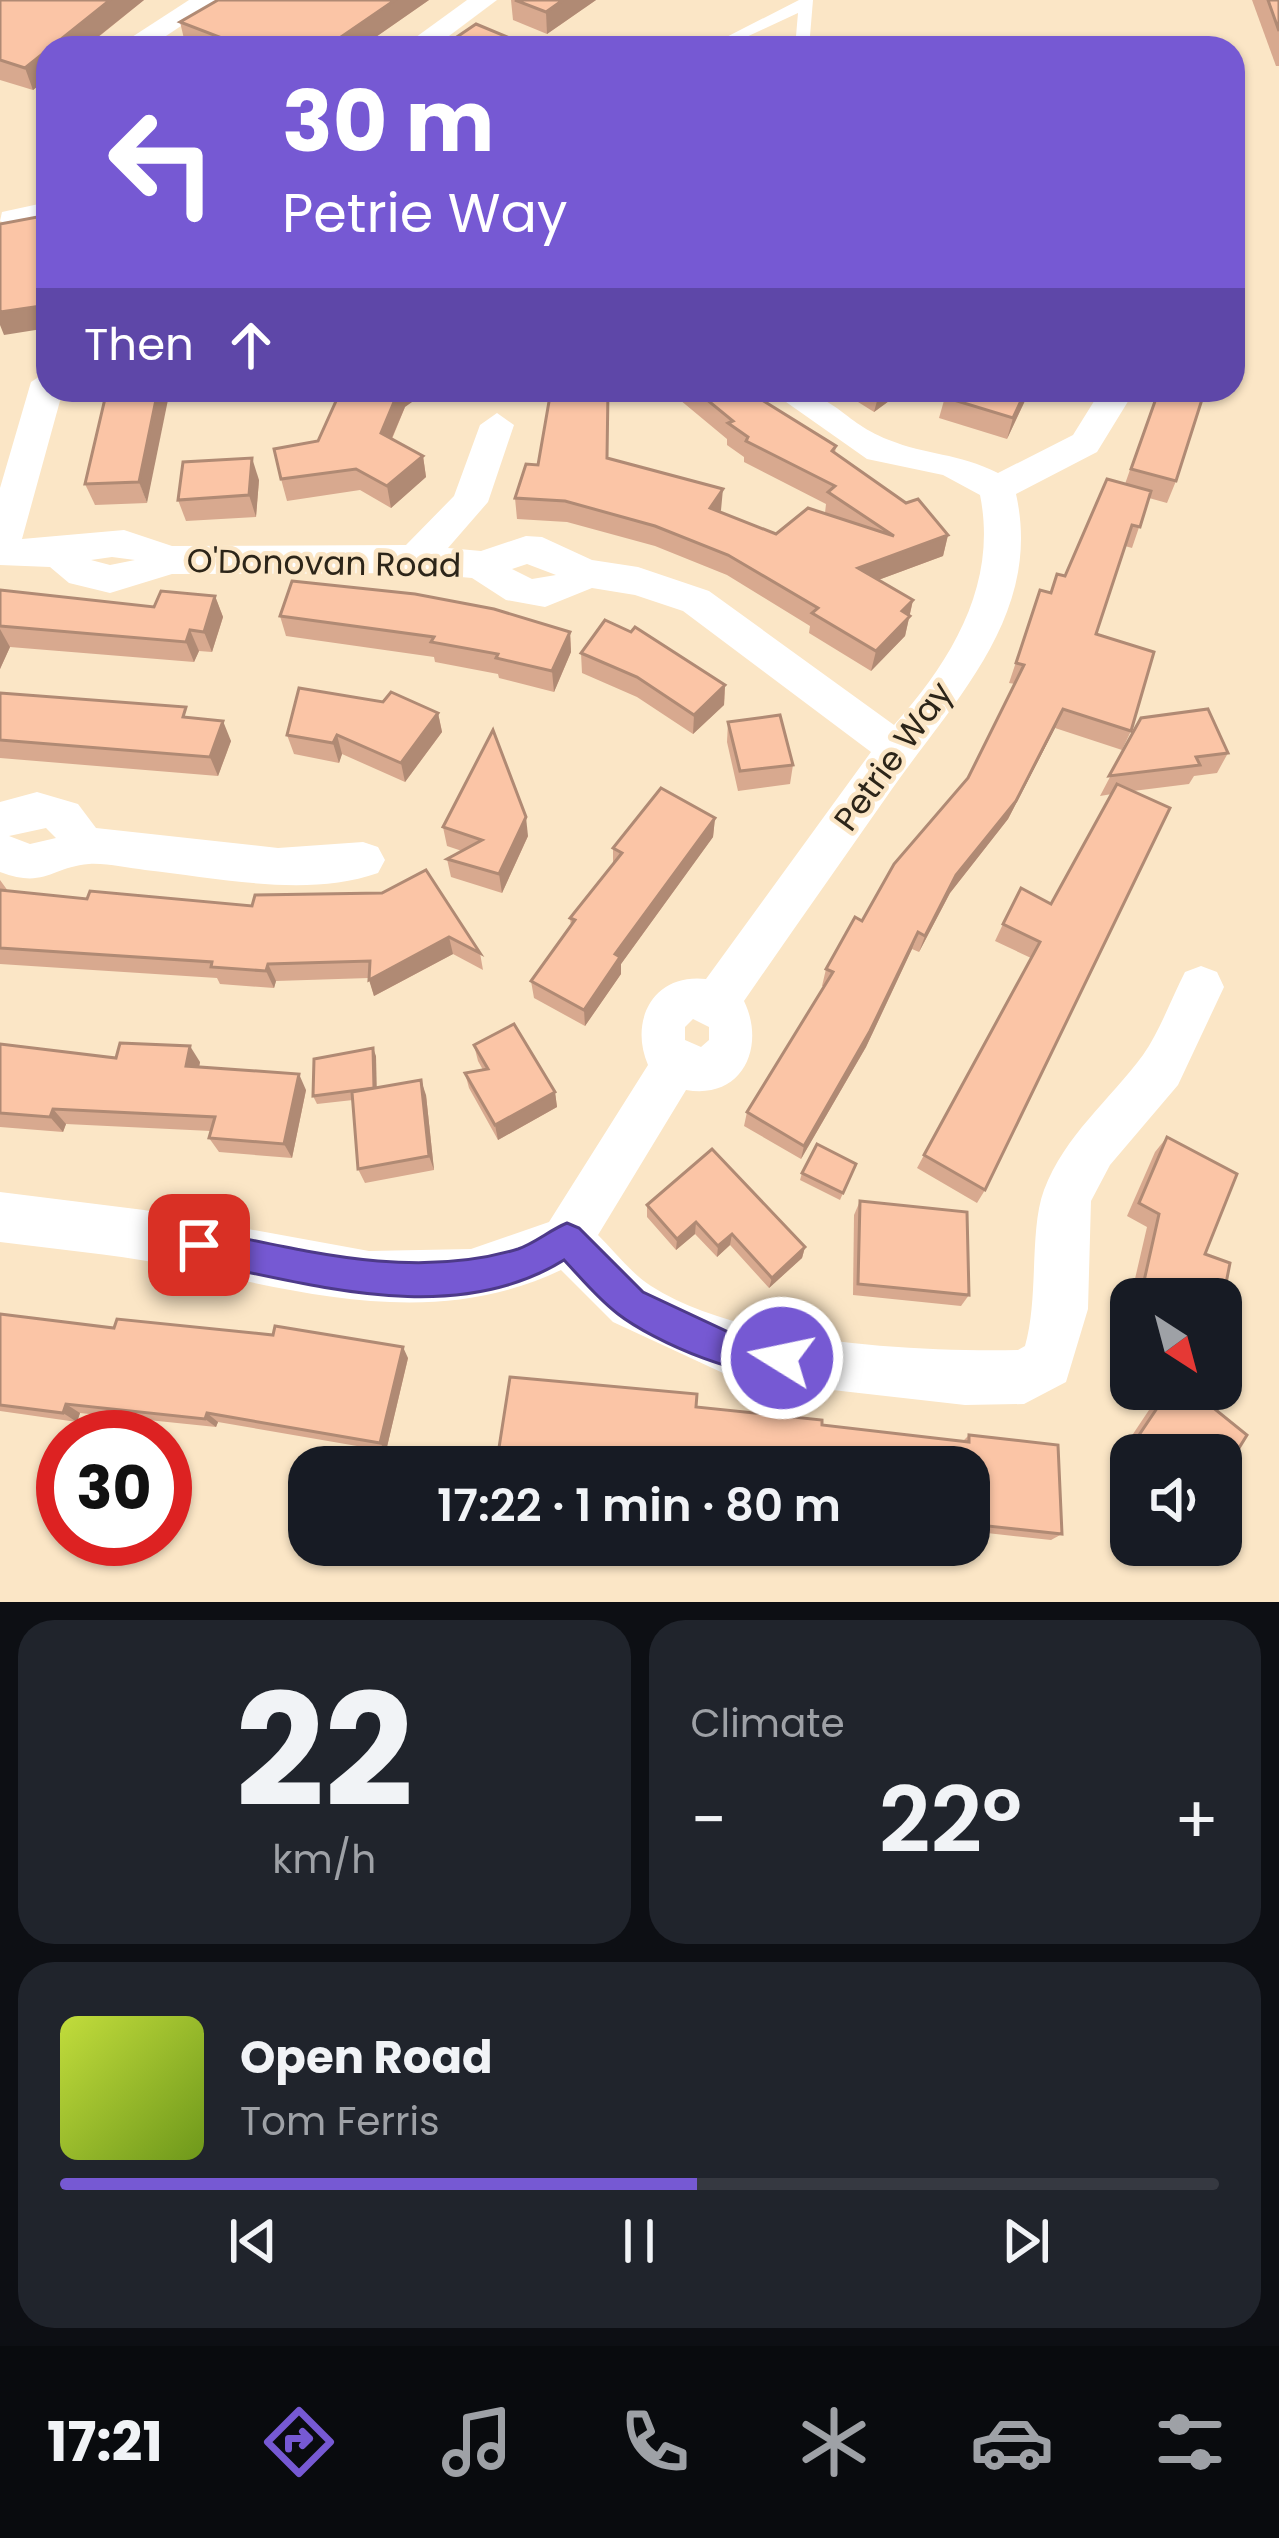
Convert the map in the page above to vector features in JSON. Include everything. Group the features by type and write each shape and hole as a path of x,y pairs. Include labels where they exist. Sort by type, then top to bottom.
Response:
{"street":[{"path":"148,36 207,0"},
{"path":"432,36 484,0"},
{"path":"13,218 36,213"},
{"path":"0,551 38,402"},
{"path":"805,402 879,450 952,465 998,488 1083,451 1105,424 1113,402"},
{"path":"416,560 470,502 497,425"},
{"name":"Petrie Way","path":"567,1240 674,1066 706,1067 728,1050 733,1025 718,1001 897,749 931,712 987,616 1006,562 1009,522 998,488"},
{"name":"O'Donovan Road","path":"0,551 59,553 76,571 100,579 135,576 166,560 416,560 482,565 513,592 529,594 561,590 585,573 638,581 696,602 897,749"},
{"path":"0,821 20,812 49,809 72,821 80,844"},
{"path":"0,851 35,863 65,856 80,844 278,866 362,860"},
{"path":"0,1217 159,1238 358,1277 466,1278 530,1263 567,1240 631,1304 736,1353 965,1378 1024,1377 1047,1363 1061,1310 1066,1197 1094,1148 1160,1069 1202,987"}],"lane":[{"path":"737,36 806,2"},
{"path":"803,36 806,2"}],"building":[{"path":"0,0 110,0 65,36 36,36 36,59 25,68 0,60"},
{"path":"218,0 395,0 342,36 217,36 180,22"},
{"path":"515,0 563,0 546,12"},
{"path":"1268,0 1279,0 1279,31"},
{"path":"476,24 505,36 458,36"},
{"path":"36,217 36,307 0,312 0,224"},
{"path":"104,402 156,402 139,482 85,484"},
{"path":"336,402 394,402 381,433 423,456 387,486 356,469 281,479 274,449 318,441"},
{"path":"549,402 608,402 607,458 723,489 710,508 776,534 808,508 894,536 828,492 835,486 746,441 748,437 710,402 765,402 836,446 832,451 906,503 918,499 948,535 858,568 913,600 902,611 910,616 876,651 812,613 818,608 728,555 655,526 565,501 515,498 526,464 538,465"},
{"path":"960,402 1020,402 1013,418"},
{"path":"1155,402 1201,402 1176,481 1131,469"},
{"path":"252,458 249,495 178,500 183,462"},
{"path":"1107,479 1151,491 1140,527 1132,525 1096,634 1154,652 1131,731 1063,709 1016,801 956,875 925,936 918,932 870,1031 804,1146 747,1112 833,972 826,969 855,917 862,921 894,864 968,778 1024,665 1016,663 1040,590 1051,593 1057,574 1065,576"},
{"path":"292,581 415,594 494,609 570,632 552,671 496,658 498,654 431,642 434,637 280,616"},
{"path":"0,590 154,607 161,591 215,596 204,632 190,630 186,642 0,626"},
{"path":"605,620 631,632 635,627 725,685 694,715 637,677 581,653"},
{"path":"299,688 383,702 391,692 438,713 401,763 337,735 333,743 287,735"},
{"path":"0,693 186,707 183,717 223,721 210,757 0,740"},
{"path":"1208,709 1228,753 1196,757 1200,765 1109,776 1141,718"},
{"path":"780,715 793,765 740,771 728,722"},
{"path":"493,730 526,817 499,874 447,859 482,840 443,827"},
{"path":"1117,784 1170,808 985,1190 924,1155 1040,942 1003,924 1021,888 1051,904"},
{"path":"661,788 715,818 615,954 620,957 584,1010 531,981 575,920 570,918 622,853 613,848"},
{"path":"426,870 480,953 449,937 369,980 370,961 268,964 266,971 211,967 212,962 0,948 0,890 87,899 90,891 252,906 255,895 382,893"},
{"path":"514,1024 555,1092 495,1125 465,1073 488,1069 474,1045"},
{"path":"120,1043 190,1046 186,1066 299,1074 284,1144 209,1138 215,1117 53,1109 50,1117 0,1113 0,1044 116,1058"},
{"path":"373,1048 374,1088 313,1096 314,1059"},
{"path":"421,1080 429,1156 358,1169 352,1092"},
{"path":"1167,1137 1237,1174 1205,1254 1230,1263 1227,1278 1145,1278 1159,1214 1139,1203"},
{"path":"817,1144 856,1164 843,1193 802,1173"},
{"path":"712,1149 805,1247 772,1278 732,1234 718,1246 696,1222 677,1239 647,1205"},
{"path":"860,1201 967,1212 969,1295 858,1284"},
{"path":"0,1314 114,1328 117,1319 273,1335 275,1326 403,1347 380,1443 207,1413 205,1419 192,1418 192,1410 66,1404 64,1410 39,1410 0,1405"},
{"path":"510,1377 697,1394 696,1407 822,1420 822,1425 969,1442 969,1435 1058,1445 1062,1534 990,1526 990,1446 499,1446"},
{"path":"1156,1410 1216,1410 1247,1435 1242,1443 1242,1434 1140,1434"}],"route":[{"path":"199,1245 358,1277 466,1278 530,1263 567,1240 631,1304 736,1353 782,1358"}]}
